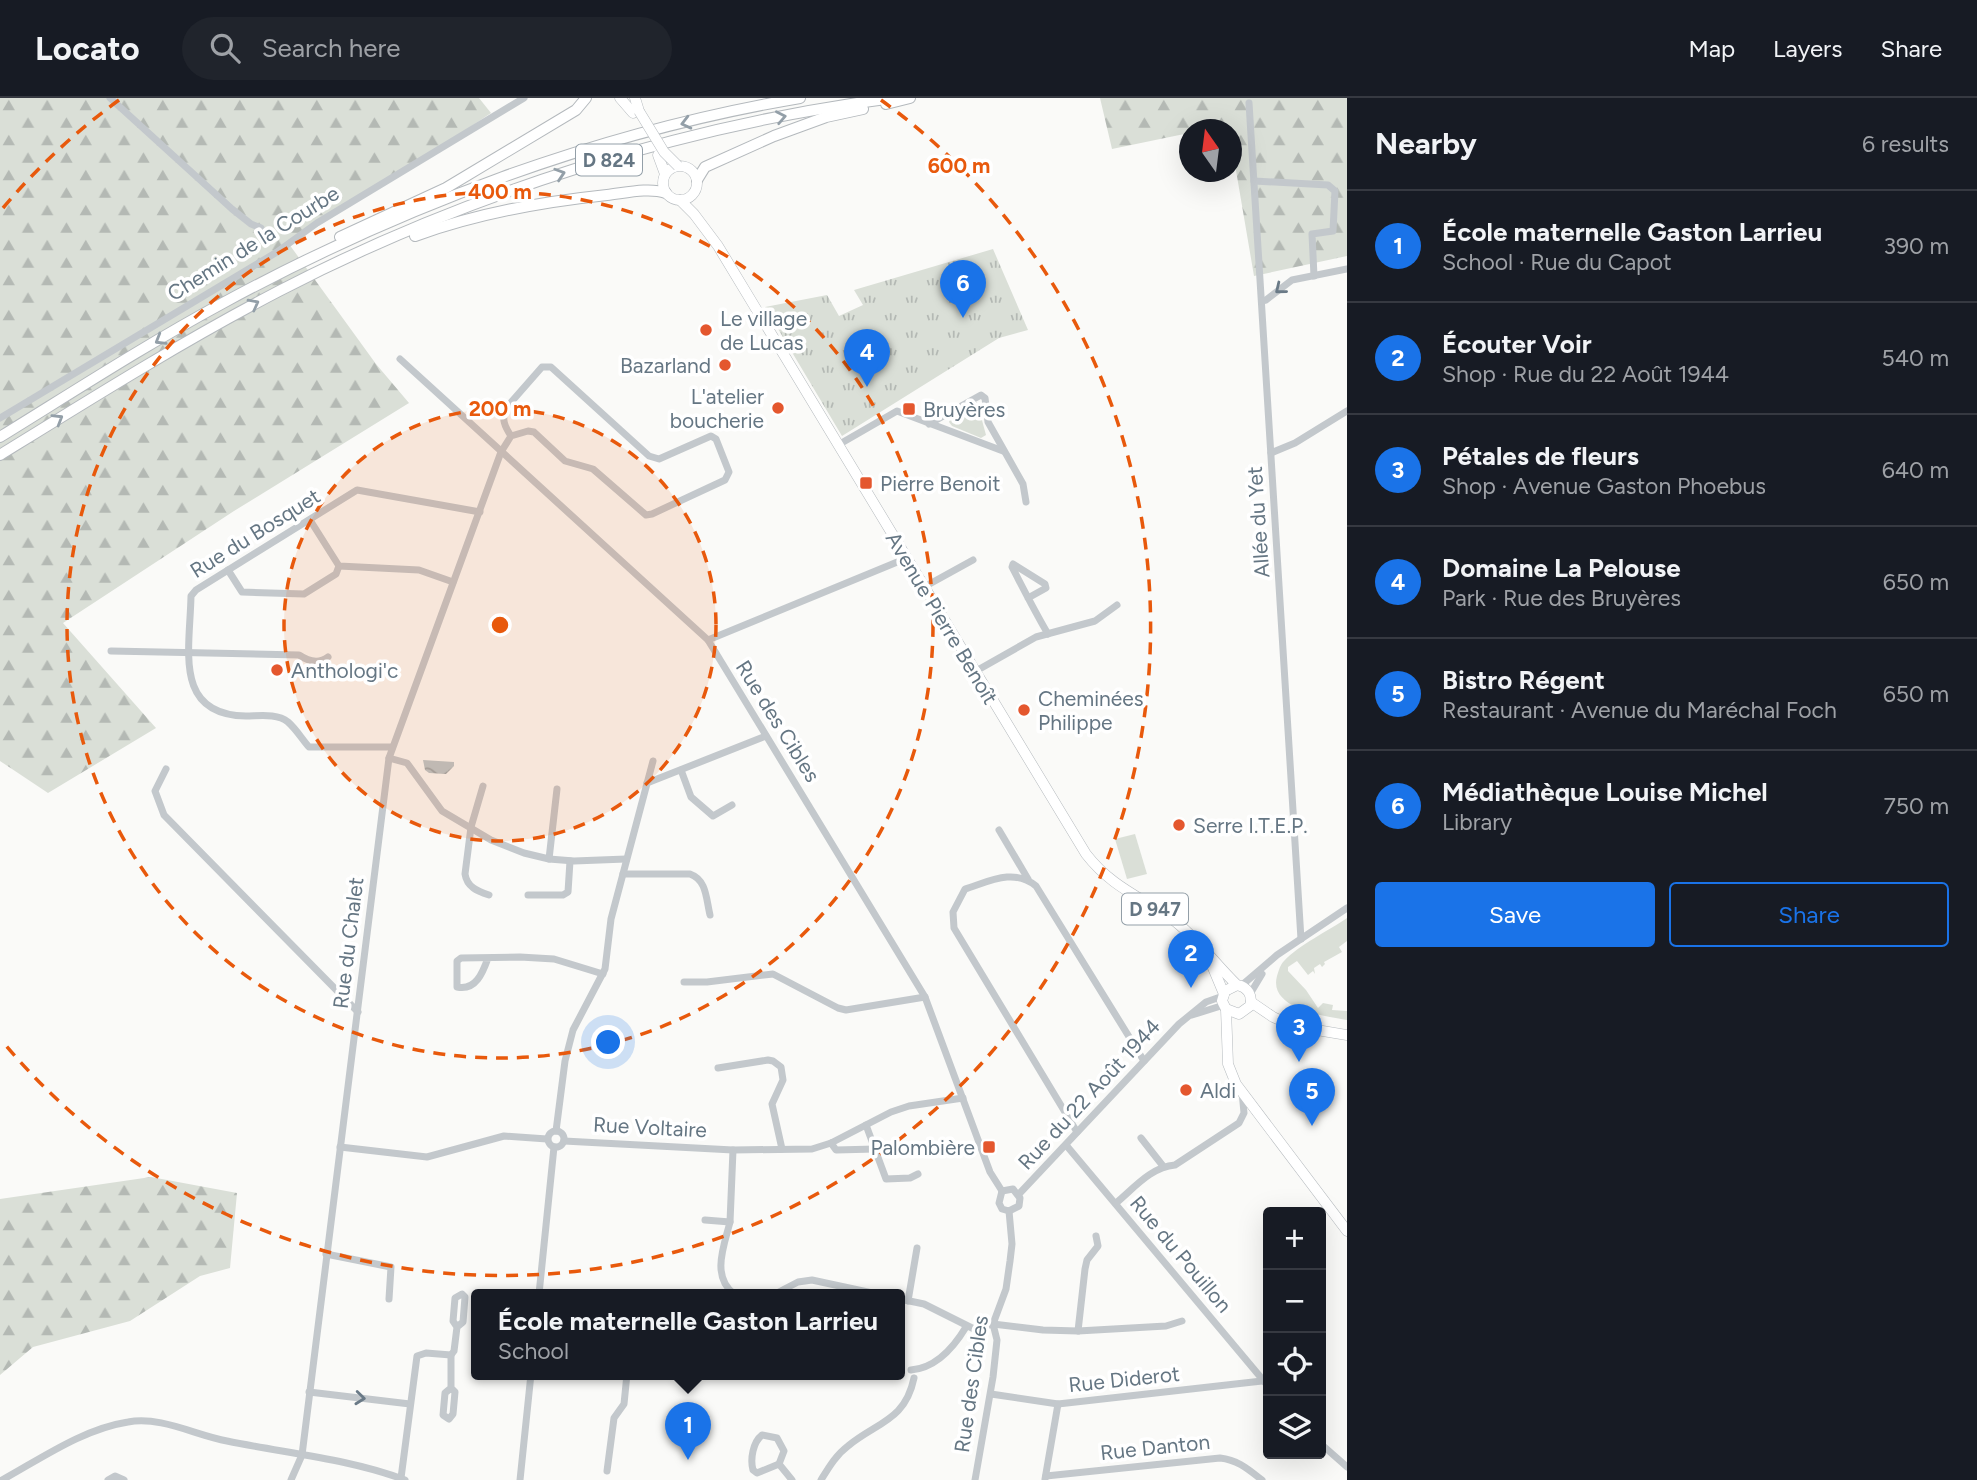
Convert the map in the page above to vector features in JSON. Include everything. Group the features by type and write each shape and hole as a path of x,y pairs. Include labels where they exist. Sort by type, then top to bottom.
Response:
{"highway":[{"path":"221,304 303,255 446,188 576,110 586,98"},
{"name":"D 824","path":"0,437 221,304 327,251 469,190 571,154 687,122 800,98"},
{"name":"D 824","path":"0,455 179,345 286,288 476,204 588,166 743,125 893,98"},
{"path":"697,180 705,167 800,125 910,98"},
{"path":"286,288 409,238 484,215 589,197 655,191 666,193"}],"main road":[{"path":"620,98 636,112 664,152 678,166 688,168 697,180 694,192 688,198 680,200 666,193 663,184 665,174 636,112 635,98"},
{"path":"665,174 678,166"},
{"name":"Avenue Pierre Benoît","path":"694,192 718,246 1086,854 1099,872 1168,916 1239,986 1247,1005"},
{"name":"Avenue Pierre Benoît","path":"680,200 718,246"},
{"name":"Avenue Pierre Benoît","path":"1207,953 1224,1001"},
{"path":"1239,986 1229,988 1224,1001 1230,1072 1242,1092 1347,1231"},
{"path":"1224,1001 1247,1005 1258,1015 1273,1017 1293,1026 1347,1035"},
{"path":"1227,1043 1247,1005"}],"street":[{"path":"110,98 232,209 251,224 261,228"},
{"name":"Chemin de la Courbe","path":"0,418 524,98"},
{"name":"Allée du Yet","path":"1250,103 1301,939"},
{"path":"1254,181 1328,185 1335,191 1333,231 1312,234 1314,276"},
{"path":"1262,301 1292,281 1347,269"},
{"name":"Rue des Cibles","path":"400,359 708,640 925,997 990,1172 1002,1191"},
{"path":"546,366 551,367 654,459 711,436 716,439 729,472 725,480 646,515 593,469 565,461 534,432 511,436 505,429 502,415 542,367 546,366"},
{"path":"929,424 981,395 985,398 988,422 1023,484 1026,502"},
{"path":"838,445 897,411 1003,451"},
{"path":"1271,453 1295,443 1347,411"},
{"name":"Rue du Chalet","path":"290,1480 302,1455 391,747 501,452 511,436"},
{"name":"Rue du Bosquet","path":"391,747 309,747 288,722 275,716 229,716 210,709 199,700 190,677 191,596 196,590 357,490 480,512"},
{"path":"310,520 339,566"},
{"path":"708,640 907,558"},
{"path":"924,587 973,560"},
{"path":"1028,597 1046,588 1045,584 1013,564 1012,567 1028,597 1048,634"},
{"path":"339,566 419,569 453,582"},
{"path":"228,570 242,592 304,594 336,574 339,566"},
{"path":"976,671 1036,637 1095,621 1117,605"},
{"path":"111,651 299,655 307,660 323,661 328,657"},
{"path":"647,783 766,736"},
{"path":"389,758 407,763 442,811 492,840 524,853 549,859 626,859"},
{"path":"556,1130 565,1061 573,1030 603,974 611,919 653,761"},
{"path":"166,769 155,791 164,815 358,1012"},
{"path":"681,770 691,797 713,816 732,804"},
{"path":"482,786 471,827 466,880 475,890 489,895"},
{"path":"549,859 557,789"},
{"path":"999,830 1029,880"},
{"path":"528,895 563,895 568,892 569,861"},
{"path":"623,874 690,874 697,877 702,881 710,915"},
{"path":"1077,1132 954,928 953,912 965,889 1005,877 1022,877 1036,886 1144,1061"},
{"path":"1239,986 1347,908"},
{"path":"488,958 482,974 472,985 457,987 457,961 461,958 488,958 554,959 603,974"},
{"path":"1247,1005 1270,962"},
{"path":"684,982 773,974 846,1010 925,997"},
{"name":"Rue du 22 Août 1944","path":"1019,1194 1186,1018 1206,1002 1224,1001"},
{"path":"718,1068 768,1060 781,1067 783,1080 772,1104 782,1149"},
{"path":"1116,1203 1145,1177 1163,1166 1175,1165 1239,1123 1244,1113 1242,1092"},
{"name":"Rue Voltaire","path":"564,1141 733,1150 812,1149 831,1143 891,1112 963,1098"},
{"path":"866,1125 886,1179 910,1178 918,1174"},
{"path":"547,1139 550,1133 556,1130"},
{"path":"547,1139 554,1147 560,1146 564,1141 563,1135 556,1130"},
{"path":"340,1147 432,1157 504,1136 547,1139"},
{"path":"1141,1138 1163,1166"},
{"name":"Rue Voltaire","path":"831,1143 836,1150 875,1149"},
{"name":"Rue du Pouillon","path":"1066,1144 1263,1380"},
{"path":"540,1289 554,1147"},
{"name":"Rue Voltaire","path":"728,1289 719,1266 730,1222 733,1150"},
{"path":"1013,1189 1019,1194 1019,1206 1009,1211 1003,1209 999,1203 1002,1191 1013,1189"},
{"name":"Rue des Cibles","path":"975,1480 991,1394 997,1340 993,1324 1006,1289 1010,1261 1012,1244 1009,1211"},
{"path":"705,1220 730,1222"},
{"path":"1078,1331 1085,1269 1087,1260 1098,1247 1096,1236"},
{"path":"908,1301 918,1248"},
{"path":"326,1254 391,1267 389,1299"},
{"path":"784,1289 797,1282 812,1280 854,1289"},
{"path":"905,1300 924,1304 966,1327 977,1329 993,1324 1078,1331 1166,1326 1182,1321"},
{"path":"451,1388 451,1356 457,1327"},
{"path":"821,1480 849,1444 899,1412 912,1374 952,1348 966,1327"},
{"path":"2,1480 102,1427 132,1421 163,1423 224,1440 373,1470 403,1479 417,1356 426,1353 451,1356"},
{"path":"520,1480 530,1380"},
{"path":"607,1471 614,1418 624,1404 626,1380"},
{"name":"Rue Diderot","path":"991,1394 1058,1404 1263,1384"},
{"path":"309,1392 410,1404"},
{"path":"1045,1478 1058,1404"},
{"path":"762,1436 777,1438 784,1451 779,1464 756,1477 751,1464 755,1442 762,1436"},
{"path":"1326,1448 1347,1466"},
{"name":"Rue Danton","path":"1045,1478 1220,1458 1243,1465 1262,1480"},
{"path":"779,1464 792,1480"},
{"path":"372,1480 373,1470"},
{"path":"108,1480 115,1476 124,1480"}],"green space":[{"path":"0,98 479,98 491,113 386,184 289,244 376,364 409,403 234,511 63,623 156,728 48,793 0,761"},
{"path":"1100,98 1347,98 1347,256 1254,276 1238,182 1242,182 1242,119 1179,119 1179,135 1112,149"},
{"path":"993,249 1028,330 999,338 842,436 765,307 827,295 839,316 863,305 854,290"},
{"path":"977,402 986,435 981,438 952,426 949,422 952,415"},
{"path":"1135,834 1147,874 1127,879 1115,839"},
{"path":"1347,918 1347,941 1339,947 1342,952 1324,962 1322,967 1320,964 1314,968 1315,974 1313,971 1308,975 1297,961 1288,967 1288,971 1318,1008 1323,1003 1333,1005 1332,1010 1347,1011 1347,1020 1313,1013 1289,1003 1281,996 1277,987 1277,976 1282,964 1298,949"},
{"path":"151,1177 237,1193 230,1268 200,1276 130,1321 33,1347 0,1375 0,1199"}],"water":[{"path":"423,760 454,762 454,766 446,774 429,773 425,770"}],"place":[{"name":"Médiathèque Louise Michel","path":"963,318"},
{"name":"Le village de Lucas","path":"706,330"},
{"name":"Bazarland","path":"725,365"},
{"name":"Domaine La Pelouse","path":"867,387"},
{"name":"L'atelier boucherie","path":"778,408"},
{"name":"Bruyères","path":"909,409"},
{"name":"Pierre Benoit","path":"866,483"},
{"name":"Anthologi'c","path":"277,670"},
{"name":"Cheminées Philippe","path":"1024,710"},
{"name":"Serre I.T.E.P.","path":"1179,825"},
{"name":"Écouter Voir","path":"1191,988"},
{"name":"Pétales de fleurs","path":"1299,1062"},
{"name":"Aldi","path":"1186,1090"},
{"name":"Bistro Régent","path":"1312,1126"},
{"name":"Palombière","path":"989,1147"},
{"name":"École maternelle Gaston Larrieu","path":"688,1460"}]}
